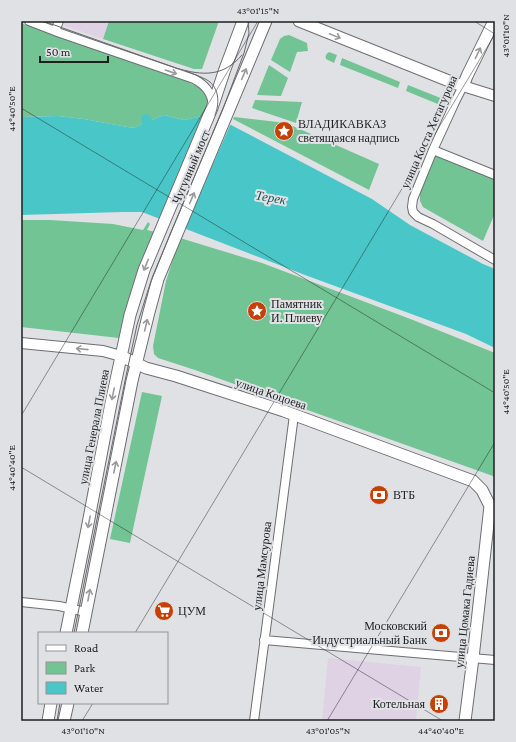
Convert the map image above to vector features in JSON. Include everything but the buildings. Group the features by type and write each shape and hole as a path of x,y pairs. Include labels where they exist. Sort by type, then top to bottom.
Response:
{"main road":[{"name":"Чугунный мост","path":"162,229 213,105 224,69 243,21"},
{"name":"Чугунный мост","path":"137,363 158,279 266,21"},
{"path":"299,21 463,86"},
{"name":"улица Коста Хетагурова","path":"463,86 494,21"},
{"name":"улица Генерала Плиева","path":"66,632 120,356 136,294 144,270 162,229"},
{"name":"улица Коцоева","path":"120,356 146,368 176,376 294,415 473,481 482,490 492,506"},
{"path":"82,632 137,363"},
{"name":"улица Цомака Гадиева","path":"465,721 492,506"},
{"path":"48,721 51,704"},
{"path":"64,721 68,704"}],"street":[{"path":"28,21 198,82 204,85 211,94 213,105"},
{"path":"55,31 59,21"},
{"path":"463,86 495,96"},
{"name":"улица Коста Хетагурова","path":"463,86 433,150 413,199 412,207 413,212 418,217 433,224 495,260"},
{"path":"433,150 495,175"},
{"name":"улица Коцоева","path":"21,342 103,351 120,356"},
{"name":"улица Мамсурова","path":"254,721 294,415"},
{"path":"21,602 59,606 86,612"},
{"path":"264,640 495,660"}],"shaded area":[{"path":"63,21 109,21 103,39 65,26"},
{"path":"328,658 421,667 416,721 322,721"}],"green space":[{"path":"109,21 219,21 202,69 194,69 103,39"},
{"path":"21,23 188,82 200,88 209,99 202,116 184,120 164,115 133,128 58,116 21,117"},
{"path":"289,35 307,43 308,51 297,52 290,72 271,60 280,39"},
{"path":"329,52 337,55 334,63 326,59 326,55"},
{"path":"342,58 400,82 398,88 340,65"},
{"path":"269,65 288,78 281,96 257,95"},
{"path":"408,85 448,101 445,107 406,91"},
{"path":"255,100 302,102 296,123 252,108"},
{"path":"234,117 286,123 379,164 369,190 233,119"},
{"path":"435,154 495,179 495,213 483,241 423,207 420,201 420,191"},
{"path":"21,220 50,220 113,224 143,230 148,222 150,224 147,230 156,232 137,272 119,338 21,327"},
{"path":"180,238 262,263 413,320 495,353 495,478 493,476 158,358 154,354 153,346 166,281"},
{"path":"142,392 162,396 130,543 110,539"}],"water":[{"name":"Терек","path":"164,115 184,120 202,116 231,125 372,199 410,225 495,269 495,348 466,334 305,275 142,212 21,215 21,117 58,116 133,128"}],"pier":[{"path":"204,114 231,123 184,230 159,221"}],"waterway":[{"path":"146,119 152,135"}],"tram line":[{"path":"43,21 186,71 204,73 220,71 235,62 242,55"},
{"path":"74,632 137,325 150,284 223,109 244,53 249,33 248,21"},
{"path":"186,71 210,82 216,90 218,98 215,115"},
{"path":"57,721 60,704"}],"place":[{"name":"ВЛАДИКАВКАЗ светящаяся надпись","path":"284,131"},
{"name":"Памятник И. Плиеву","path":"257,311"},
{"name":"ВТБ","path":"379,495"},
{"name":"ЦУМ","path":"164,611"},
{"name":"Московский Индустриальный Банк","path":"441,633"},
{"name":"Котельная","path":"439,704"}]}
